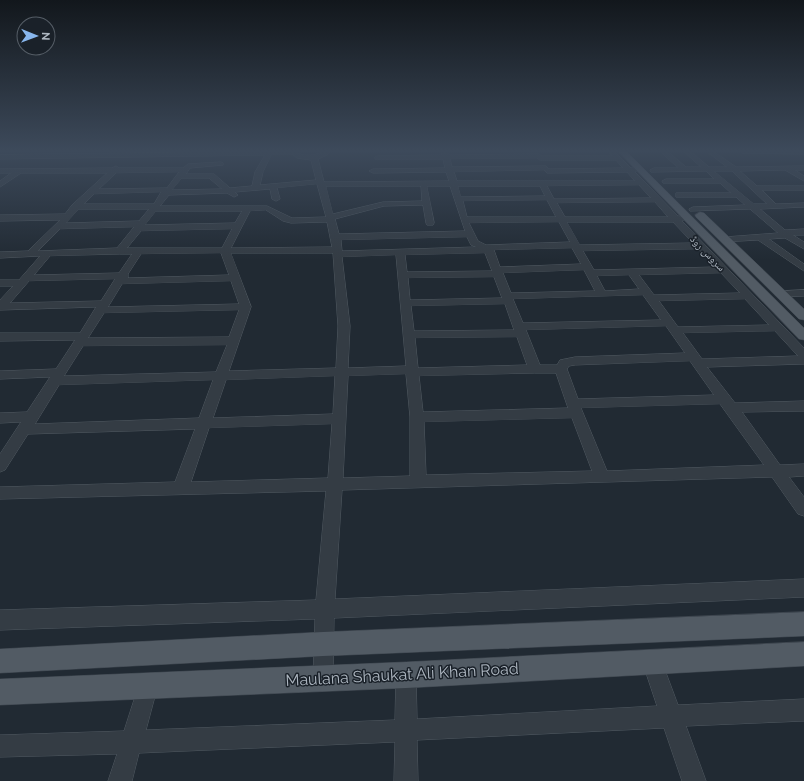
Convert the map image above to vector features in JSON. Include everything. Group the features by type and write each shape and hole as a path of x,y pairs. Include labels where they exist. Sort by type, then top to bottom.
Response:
{"main road":[{"path":"657,187 725,240 804,316"},
{"path":"672,187 680,195 691,214 804,336"},
{"path":"0,661 323,644 804,624"},
{"name":"Maulana Shaukat Ali Khan Road","path":"0,692 406,675 804,654"}],"street":[{"path":"31,253 96,187"},
{"path":"120,251 170,187"},
{"path":"225,187 247,208"},
{"path":"91,192 228,190 252,187"},
{"path":"273,187 276,199"},
{"path":"321,187 337,247 344,326 335,483 325,609 323,678"},
{"path":"424,187 430,223"},
{"path":"454,187 464,220 474,243 487,249 498,272 535,369"},
{"path":"545,187 602,294"},
{"name":"سروس روڈ","path":"645,187 804,356"},
{"path":"730,187 785,234 804,246"},
{"path":"753,187 774,206"},
{"path":"680,195 739,195"},
{"path":"762,196 784,196"},
{"path":"457,199 658,200"},
{"path":"75,207 267,208 276,211 287,219 295,221 330,218 387,203 426,203"},
{"path":"464,220 675,219 691,214 774,206 804,205"},
{"path":"181,487 220,375 246,307 225,251 247,208"},
{"path":"0,218 65,217"},
{"path":"57,226 238,226"},
{"path":"725,240 804,232"},
{"path":"0,255 49,252 225,251 337,247 420,235 470,234"},
{"path":"420,235 423,252"},
{"path":"760,237 804,268"},
{"path":"337,247 400,252 423,252 576,247 701,246"},
{"path":"0,466 138,251"},
{"path":"0,307 49,252"},
{"path":"400,252 417,418 418,481"},
{"path":"402,276 589,270 632,272 724,270"},
{"path":"632,272 804,509"},
{"path":"0,284 24,280 235,278"},
{"path":"782,294 804,293"},
{"path":"405,303 602,294 749,296"},
{"path":"0,307 246,307"},
{"path":"408,334 672,327 778,328"},
{"path":"0,337 233,341"},
{"path":"602,477 574,409 561,369 564,363 696,360 804,360"},
{"path":"0,375 58,377 561,369"},
{"path":"417,418 574,409 727,403 804,406"},
{"path":"0,418 29,423 203,423 339,419"},
{"path":"0,493 602,477 804,470"},
{"path":"0,620 325,609 804,588"},
{"path":"652,661 694,781"},
{"path":"406,675 406,781"},
{"path":"120,781 148,685"},
{"path":"0,746 131,743 406,731 804,710"}]}
